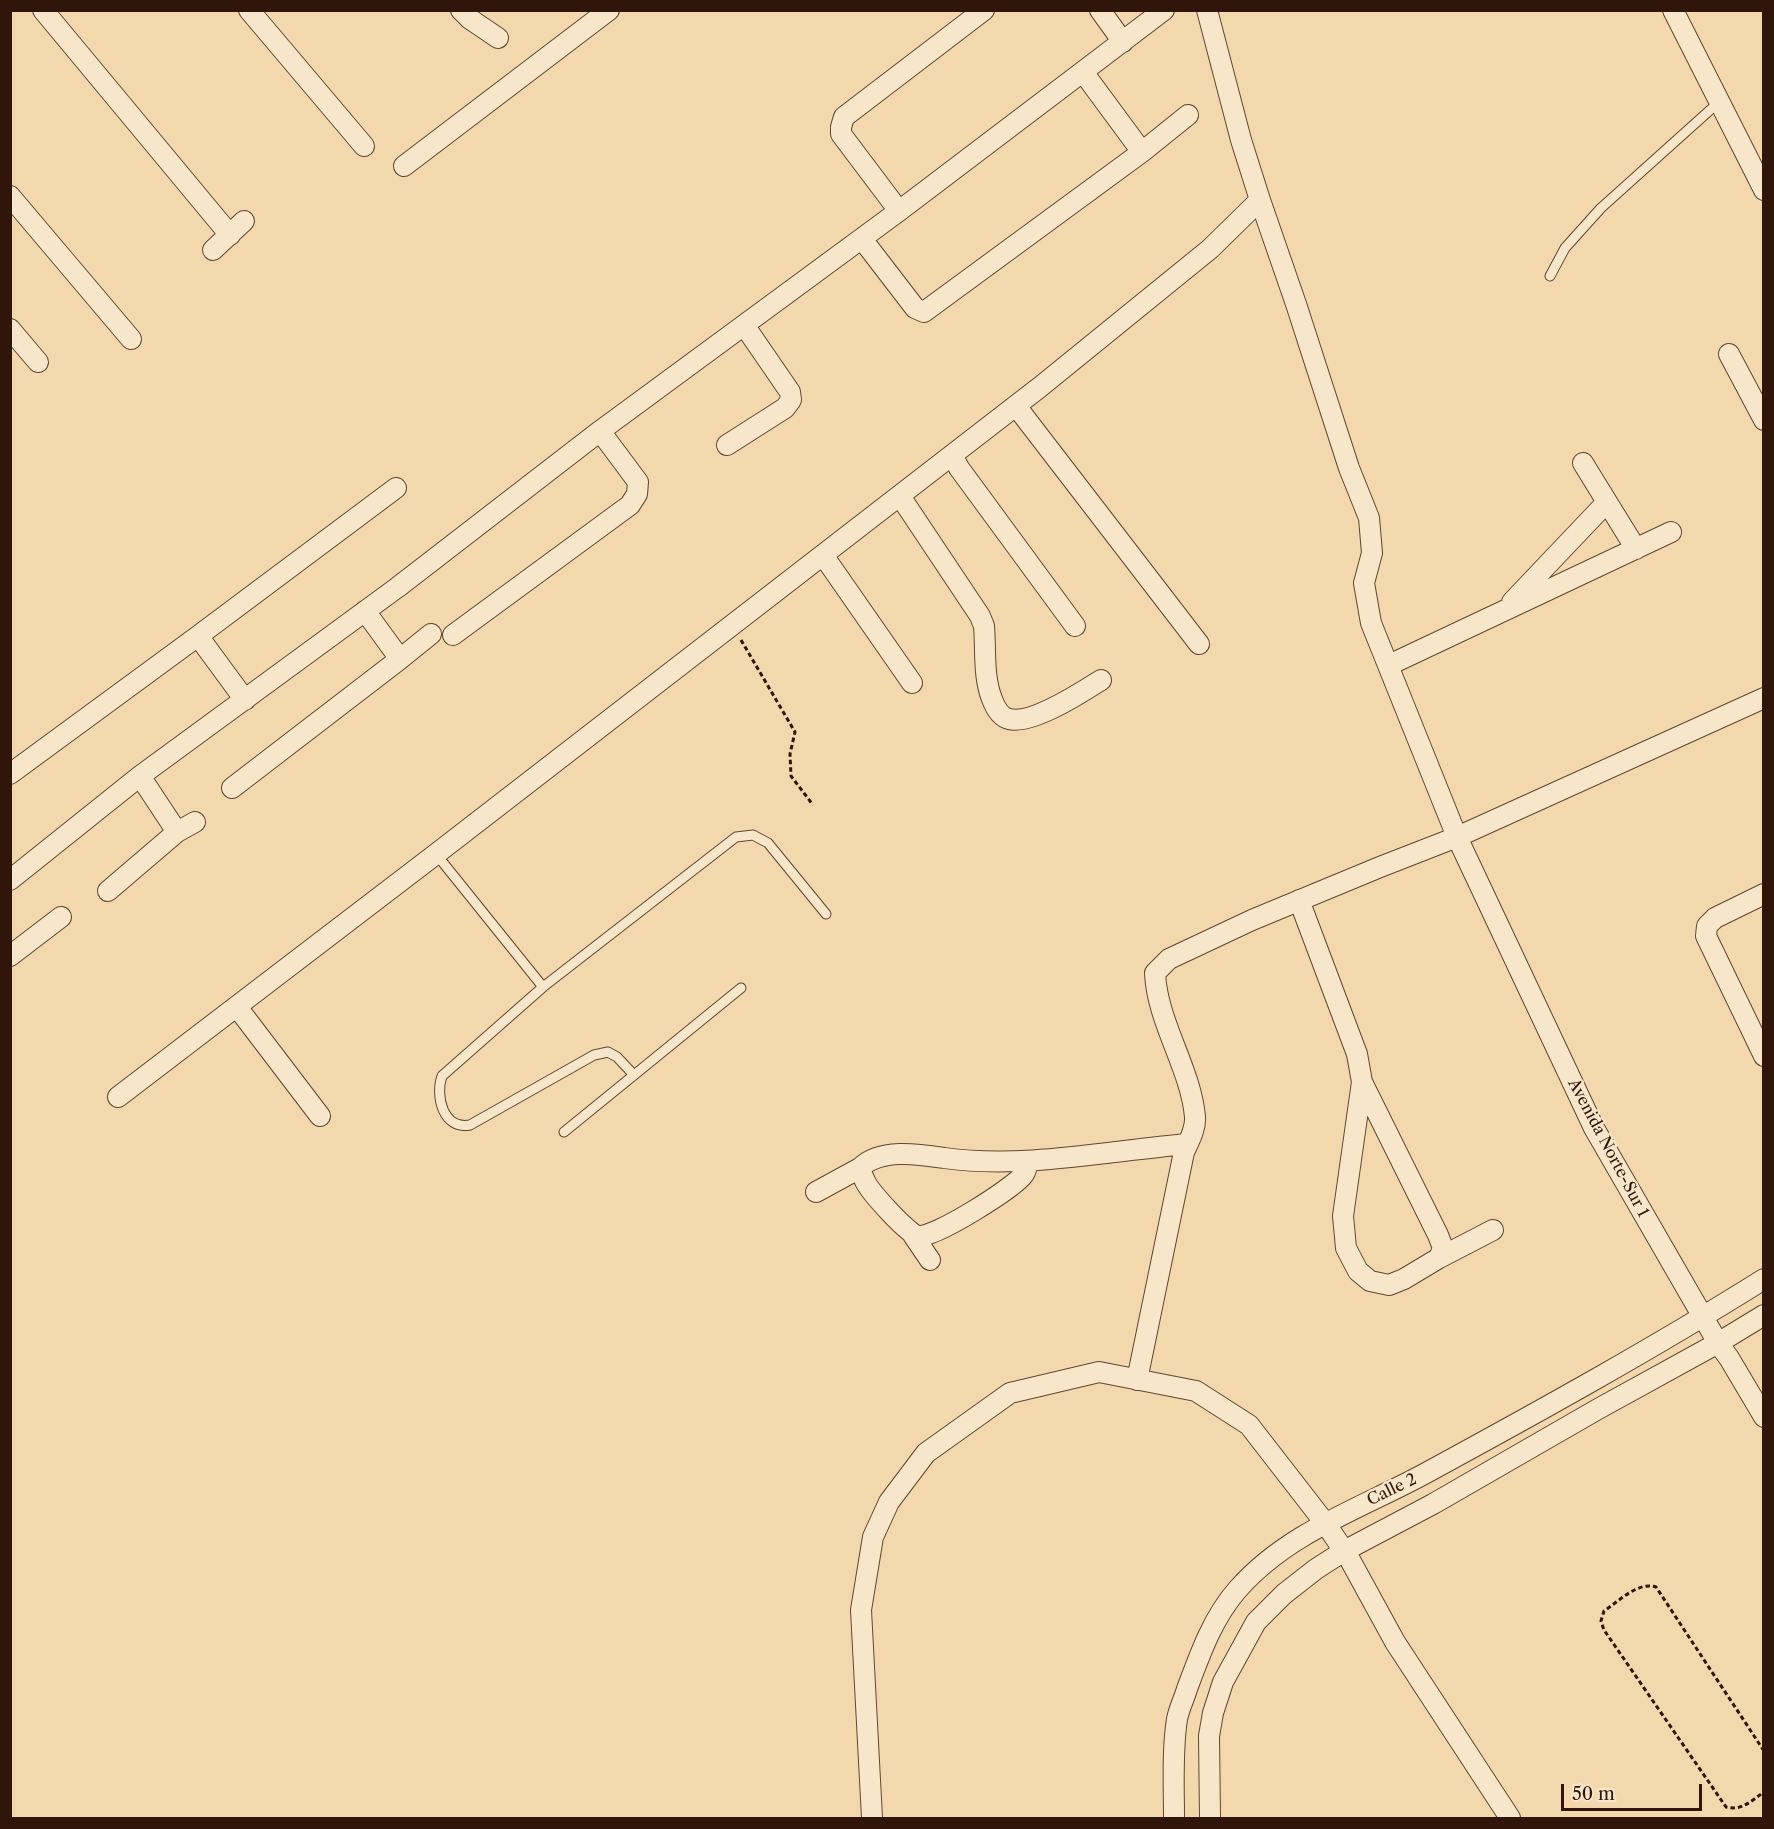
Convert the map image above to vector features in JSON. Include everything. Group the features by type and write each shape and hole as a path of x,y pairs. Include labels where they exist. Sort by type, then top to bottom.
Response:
{"street":[{"path":"43,10 230,235"},
{"path":"249,10 364,146"},
{"path":"461,10 498,38"},
{"path":"404,166 609,10"},
{"path":"899,212 842,134 841,127 844,117 984,10"},
{"path":"1100,10 1123,42"},
{"path":"10,880 140,776 365,611 600,431 899,212 1164,10"},
{"name":"Avenida Norte-Sur 1","path":"1207,10 1241,140 1260,200 1349,468 1369,518 1372,554 1364,583 1371,623 1457,837 1594,1128 1718,1343 1764,1417"},
{"path":"1673,10 1764,190"},
{"path":"1083,72 1142,152"},
{"path":"862,239 915,309 924,312 1188,116"},
{"path":"10,196 131,339"},
{"path":"118,1097 1016,406 1210,249 1260,200"},
{"path":"213,250 244,221"},
{"path":"726,445 785,408 791,400 790,392 744,325"},
{"path":"10,329 38,362"},
{"path":"1729,354 1764,420"},
{"path":"1016,406 1199,644"},
{"path":"453,635 630,505 637,494 638,482 600,431"},
{"path":"952,455 959,468 1075,626"},
{"path":"1583,463 1636,549"},
{"path":"10,774 396,488"},
{"path":"900,496 980,616 984,626 991,697 1002,715 1009,719 1022,719 1049,710 1101,680"},
{"path":"1505,610 1607,502"},
{"path":"1389,665 1671,532"},
{"path":"823,555 912,683"},
{"path":"365,611 400,659"},
{"path":"232,788 431,634"},
{"path":"198,636 245,700"},
{"path":"1137,1380 1184,1152 1192,1134 1195,1118 1189,1091 1155,992 1155,973 1169,959 1252,920 1457,837 1764,698"},
{"path":"140,776 177,832"},
{"path":"108,891 177,832 195,822"},
{"path":"1764,894 1715,918 1707,926 1707,936 1764,1056"},
{"path":"1299,900 1357,1053 1362,1082 1438,1234 1443,1248 1439,1258"},
{"path":"10,956 61,917"},
{"path":"237,1007 320,1116"},
{"path":"1362,1082 1343,1216 1346,1248 1358,1271 1370,1281 1389,1285 1493,1230"},
{"path":"1353,1144 1370,1133 1378,1132 1390,1137"},
{"path":"816,1192 867,1162 900,1154 1029,1162 1187,1144"},
{"path":"913,1235 922,1237 936,1232 974,1211 1024,1175 1029,1162"},
{"path":"860,1168 865,1182 913,1235 930,1260"},
{"name":"Calle 2","path":"1174,1818 1174,1768 1178,1717 1196,1664 1218,1616 1238,1589 1263,1565 1293,1542 1325,1523 1424,1474 1703,1317 1764,1279"},
{"path":"1210,1818 1209,1736 1213,1713 1237,1655 1256,1622 1284,1594 1344,1551 1433,1504 1764,1315"},
{"path":"872,1818 861,1610 873,1537 889,1502 926,1453 1010,1392 1099,1372 1196,1391 1249,1425 1344,1551 1395,1642 1510,1818"}],"lane":[{"path":"1550,276 1565,248 1600,208 1719,102"},
{"path":"633,1075 617,1057 608,1052 594,1056 470,1125 462,1126 450,1120 440,1104 438,1093 442,1076 543,987 736,837 753,835 768,843 826,914"},
{"path":"436,854 543,987"},
{"path":"564,1132 741,988"}],"path":[{"path":"732,626 795,732 790,754 791,776 813,805"},
{"path":"1764,1750 1656,1587 1641,1586 1604,1611 1601,1621 1604,1630 1726,1807 1735,1809 1744,1807 1764,1792"}]}
